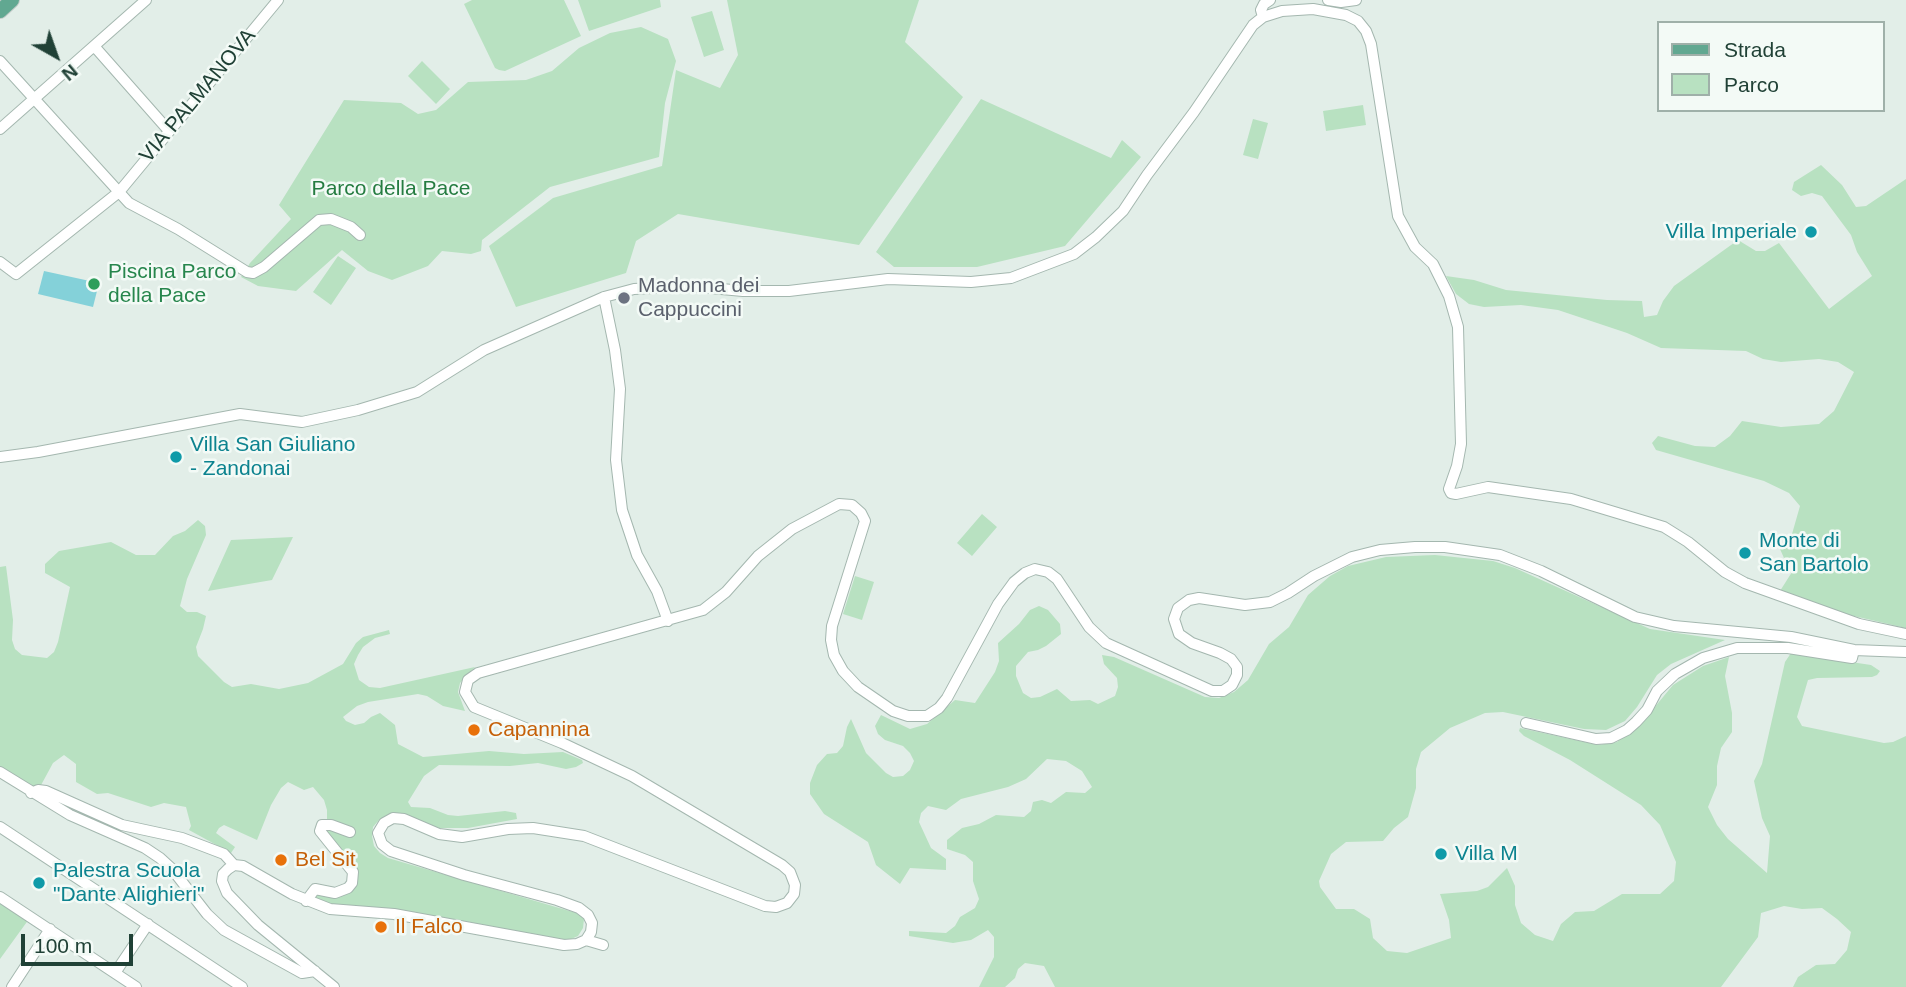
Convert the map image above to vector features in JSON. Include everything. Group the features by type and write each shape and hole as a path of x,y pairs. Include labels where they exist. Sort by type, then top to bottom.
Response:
{"main road":[{"path":"0,11 12,0"}],"street":[{"path":"0,129 145,0"},
{"name":"VIA PALMANOVA","path":"0,262 16,274 119,192 278,0"},
{"path":"1263,17 1261,10 1270,0"},
{"path":"1328,0 1356,0"},
{"path":"0,457 240,414 302,422 358,410 417,392 484,350 604,297 634,289 689,286 743,291 789,291 888,279 971,282 1011,278 1074,254 1122,211 1195,112 1253,25 1263,17 1282,11 1313,9 1346,15 1359,22 1366,31 1371,44 1398,216 1415,247 1433,264 1449,296 1458,327 1461,444 1449,489 1451,493 1488,487 1571,499 1664,527 1688,542 1725,572 1745,583 1859,624 1906,634"},
{"path":"94,46 169,131"},
{"path":"0,61 119,192 138,209 178,229 247,272 253,273 264,267 319,220 331,219 351,227 360,235"},
{"path":"604,297 615,350 621,401 616,460 622,510 637,555 657,591 668,621"},
{"path":"31,793 46,791 121,825 182,838 224,854 234,865 243,866 306,901 330,909 394,914 564,945 586,940 591,932 592,923 588,915 579,908 391,851 382,844 379,833 384,823 393,818 404,819 439,834 463,837 508,829 561,831 584,836 765,906 776,907 787,903 794,894 795,885 790,872 782,866 632,776 562,743 474,707 465,692 468,680 478,673 703,610 726,592 758,556 792,529 839,504 852,505 861,513 864,521 832,626 834,655 843,671 858,687 893,711 908,716 927,716 947,698 998,604 1014,582 1035,569 1048,572 1057,579 1089,628 1106,643 1212,691 1223,691 1232,685 1237,675 1237,667 1231,659 1192,643 1179,634 1174,619 1178,607 1189,600 1199,598 1245,605 1270,601 1352,557 1380,550 1415,547 1446,547 1500,555 1541,571 1635,617 1674,626 1791,637 1854,650 1906,652"},
{"path":"1526,723 1596,738 1612,738 1636,722 1647,710 1657,691 1675,674 1703,658 1737,649 1788,648 1852,658 1854,650"},
{"path":"0,772 70,815 145,848 160,858 224,930 302,973 315,971"},
{"path":"306,901 314,889 334,893 348,888 352,883 354,872 320,831 322,825 331,825 350,832"},
{"path":"0,827 242,987"},
{"path":"234,865 223,874 223,887 227,893 258,925 334,987"},
{"path":"0,897 136,987"},
{"path":"115,973 148,924"},
{"path":"12,987 50,929"},
{"path":"586,940 603,944"}],"green space":[{"path":"472,0 564,0 581,36 505,71 499,70 495,68 464,4"},
{"path":"578,0 660,0 661,7 589,31"},
{"path":"727,0 919,0 905,42 963,97 859,245 678,214 636,241 626,273 516,307 489,246 553,198 662,166 676,70 720,88 738,55"},
{"path":"712,11 724,50 704,57 691,17"},
{"name":"Parco della Pace","path":"641,27 668,39 676,61 665,103 659,157 550,187 482,240 481,251 471,254 442,251 428,266 392,280 368,271 342,250 296,291 258,286 241,277 250,263 291,219 279,205 344,100 401,103 418,114 436,110 468,82 526,80 552,71 579,48 610,33"},
{"path":"422,61 450,89 436,104 408,76"},
{"path":"981,99 1111,158 1122,140 1141,157 1065,246 977,267 894,267 876,252"},
{"path":"1363,105 1366,125 1326,131 1323,111"},
{"path":"1253,119 1268,123 1258,159 1243,155"},
{"path":"1821,165 1842,185 1856,207 1866,206 1906,179 1906,628 1845,614 1780,591 1792,572 1792,563 1784,558 1780,549 1792,534 1800,506 1789,493 1764,481 1656,450 1652,443 1658,436 1695,446 1715,447 1730,436 1742,421 1781,427 1819,424 1834,411 1854,372 1838,362 1819,359 1781,362 1763,359 1746,351 1661,348 1627,333 1558,310 1521,305 1484,307 1469,304 1456,294 1446,276 1474,280 1506,290 1642,301 1644,317 1657,315 1674,286 1738,240 1756,251 1765,251 1779,243 1829,309 1872,276 1857,252 1851,235 1822,196 1812,193 1801,196 1792,190 1794,182"},
{"path":"338,256 356,268 331,305 313,292"},
{"path":"982,514 997,527 972,556 957,543"},
{"path":"198,520 205,526 206,535 187,579 180,606 187,612 206,616 196,647 198,656 232,687 251,684 279,689 308,683 343,664 363,637 389,630 390,634 375,638 363,647 358,655 354,664 359,680 369,687 380,688 475,667 460,683 458,692 465,711 443,706 418,694 357,706 343,717 346,721 355,725 364,723 380,713 395,725 398,744 423,757 489,751 524,754 563,752 582,760 583,763 576,767 566,769 538,763 510,766 439,765 424,776 408,802 411,807 430,808 458,816 505,811 516,813 517,819 468,828 439,828 397,813 379,820 373,827 372,836 374,846 388,858 580,914 584,919 578,936 569,940 330,906 310,899 316,893 336,896 357,879 358,875 344,853 327,836 327,810 324,800 313,787 304,790 288,782 281,788 257,840 224,825 219,828 216,833 235,847 231,853 189,830 191,826 186,807 164,803 151,807 108,793 97,794 76,782 76,764 64,755 53,763 40,787 35,788 0,768 0,567 6,566 15,649 22,655 47,658 54,652 58,642 70,587 45,573 45,564 59,551 111,542 136,555 155,555 173,536 185,531"},
{"path":"293,537 272,580 208,591 231,540"},
{"path":"1435,555 1493,561 1515,568 1650,629 1725,640 1671,664 1657,675 1625,721 1606,730 1584,729 1503,712 1485,713 1450,728 1421,752 1416,769 1416,788 1408,817 1383,841 1346,842 1331,854 1319,881 1320,887 1336,909 1354,909 1370,919 1373,938 1387,951 1407,953 1451,938 1449,920 1440,894 1477,891 1488,887 1507,868 1515,886 1515,905 1521,923 1535,935 1553,941 1561,924 1575,912 1594,911 1622,894 1660,894 1674,881 1676,862 1660,825 1641,805 1519,731 1520,728 1598,745 1617,742 1644,720 1673,685 1703,666 1729,657 1725,676 1732,713 1732,732 1721,748 1717,785 1708,807 1728,839 1767,873 1770,836 1762,818 1754,781 1762,764 1785,662 1791,653 1871,665 1880,671 1872,677 1808,680 1797,717 1802,726 1884,743 1906,736 1906,987 1793,987 1798,977 1816,965 1835,964 1847,950 1851,932 1822,908 1784,906 1761,913 1758,937 1721,987 1055,987 1044,966 1025,963 1005,987 979,987 994,957 994,937 988,930 971,940 953,943 909,936 909,931 946,933 955,926 960,917 975,908 979,899 973,881 973,862 965,855 947,849 947,840 962,828 979,824 996,815 1024,817 1031,811 1033,802 1042,800 1051,803 1066,792 1085,793 1092,787 1082,771 1066,761 1047,759 1026,779 1008,787 961,799 946,810 928,806 921,813 919,822 931,848 946,859 946,870 910,868 900,884 876,865 868,842 824,814 810,794 810,783 817,765 827,754 837,753 843,746 851,719 866,753 886,773 893,777 903,776 914,761 903,746 885,740 878,734 875,726 881,715 910,729 927,724 955,700 975,703 995,672 999,661 998,643 1030,610 1039,606 1048,610 1060,624 1061,634 1046,646 1028,652 1016,666 1016,676 1023,693 1031,698 1057,689 1071,701 1090,700 1098,704 1115,696 1117,678 1104,664 1102,655 1114,657 1205,697 1219,698 1234,692 1248,680 1269,644 1289,627 1308,595 1330,576 1348,566 1386,557"},
{"path":"855,576 874,582 862,620 843,614"},
{"path":"0,900 29,919 0,959"}],"water":[{"path":"44,271 99,283 93,307 38,294"}],"place":[{"name":"Villa Imperiale","path":"1811,232"},
{"name":"Piscina Parco della Pace","path":"94,284"},
{"name":"Madonna dei Cappuccini","path":"624,298"},
{"name":"Villa San Giuliano - Zandonai","path":"176,457"},
{"name":"Monte di San Bartolo","path":"1745,553"},
{"name":"Capannina","path":"474,730"},
{"name":"Villa M","path":"1441,854"},
{"name":"Bel Sit","path":"281,860"},
{"name":"Palestra Scuola \"Dante Alighieri\"","path":"39,883"},
{"name":"Il Falco","path":"381,927"}]}
